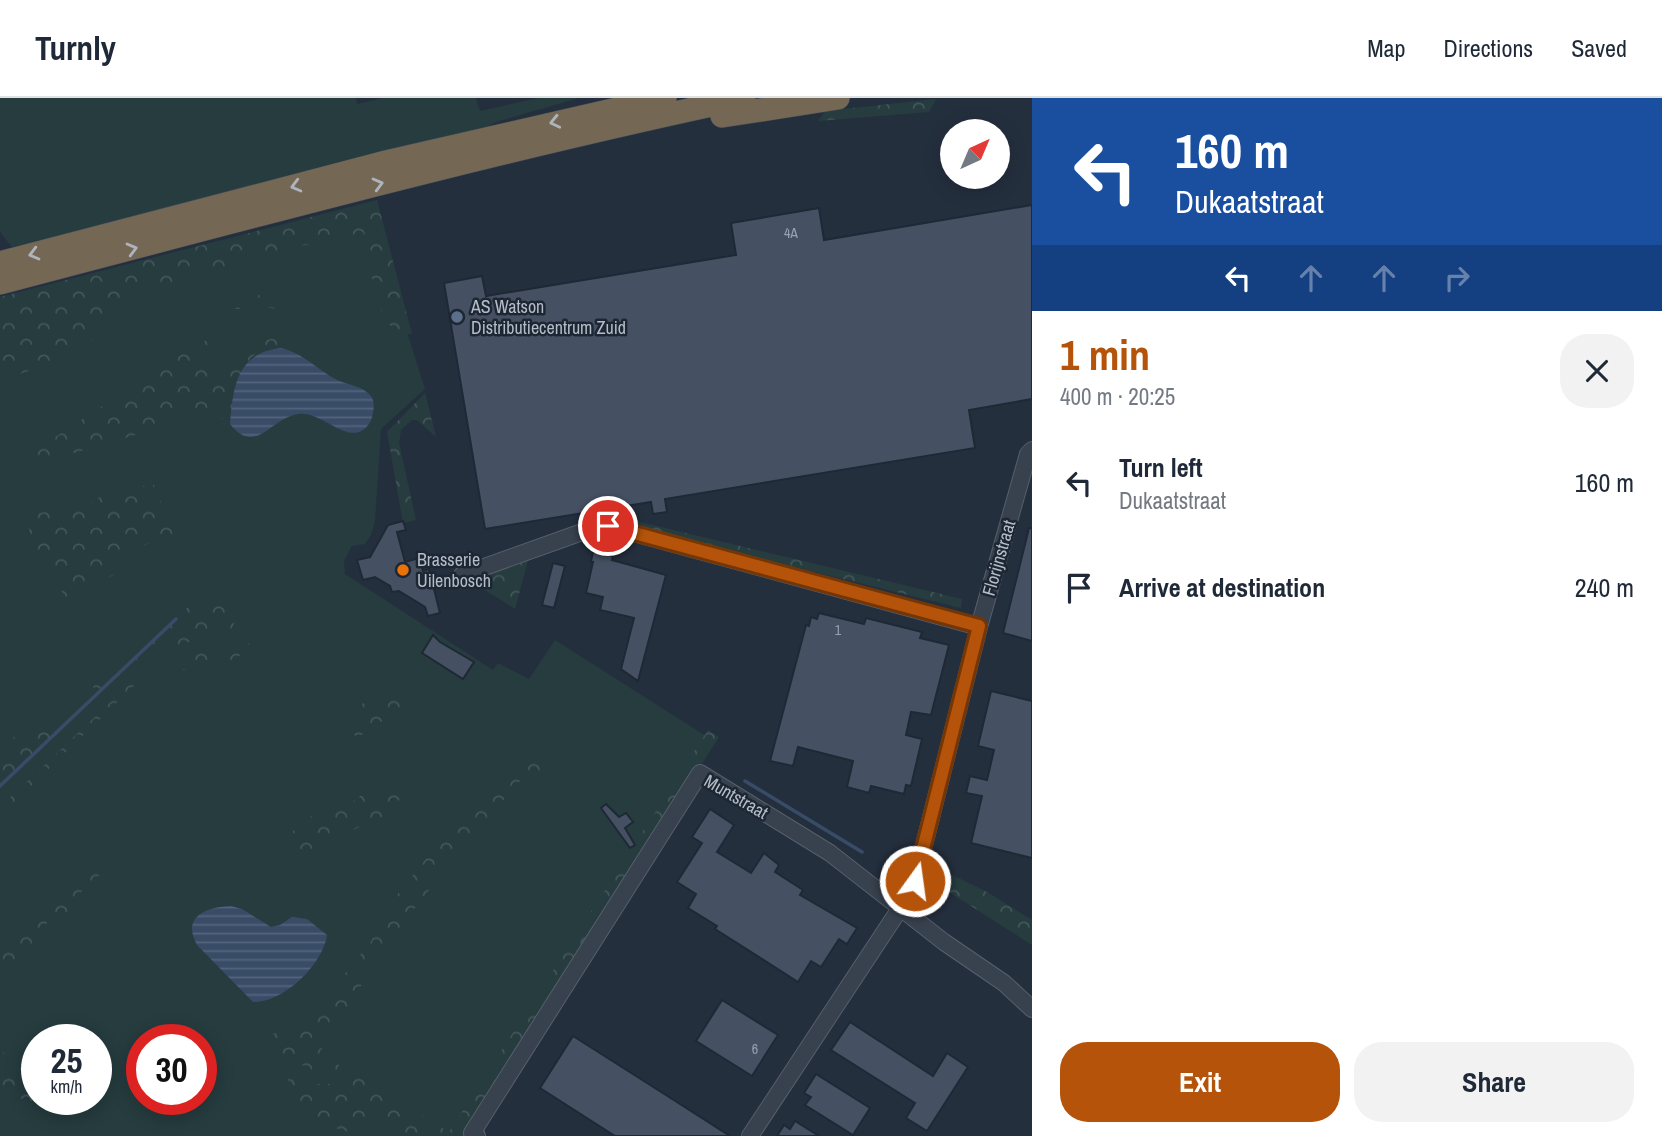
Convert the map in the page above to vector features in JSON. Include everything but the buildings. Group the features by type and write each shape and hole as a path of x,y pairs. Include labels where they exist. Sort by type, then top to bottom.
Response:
{"highway":[{"path":"616,117 644,98"},
{"path":"0,283 451,165 616,117 665,98"},
{"path":"0,263 386,162 616,117 744,98"},
{"path":"616,117 692,120 838,98"}],"street":[{"name":"Florijnstraat","path":"901,907 915,881 979,626 1028,454 1032,450"},
{"path":"462,575 586,530 608,526 979,626"},
{"name":"Muntstraat","path":"477,1136 471,1133 700,773 830,853 901,907"},
{"path":"750,1136 901,907 1004,983 1032,1009"},
{"path":"1004,983 1032,995"}],"green space":[{"path":"0,98 356,98 357,104 382,98 476,98 480,111 538,98 579,98 496,122 485,128 171,210 12,247 0,232"},
{"path":"936,99 929,112 818,121 825,111"},
{"path":"377,200 412,334 401,333 392,328 385,317 374,288 363,232 284,249 133,294 93,340 70,357 14,376 13,361 0,363 0,297"},
{"path":"375,207 405,326 425,389 381,429 375,522 365,544 352,546 344,561 345,574 493,670 498,663 529,679 555,640 709,738 466,1136 0,1136 0,314"},
{"path":"275,286 293,312 271,308 234,309"},
{"path":"274,338 294,345 312,358 313,363 289,350 273,348 261,351 243,370 234,397 230,423 201,407 149,431 78,452 0,469 0,460 37,449 207,340 216,373 255,343"},
{"path":"425,393 436,437 417,420 412,420 401,430 399,443 416,520 403,523 387,432"},
{"path":"154,485 166,514 201,539 171,535 153,541 132,552 116,574 65,597 29,535 30,514 83,507 115,488"},
{"path":"615,516 962,599 961,608 595,518"},
{"path":"530,553 515,609 469,580"},
{"path":"234,605 234,631 210,634 147,658 0,795 2,762 16,734 63,726 95,696 93,687 98,677 113,678 189,606"},
{"path":"257,643 222,664 182,670 196,655 205,651 226,645"},
{"path":"135,679 137,683 0,816 0,807"},
{"path":"391,693 403,694 406,705 357,738 351,731 358,708 368,700"},
{"path":"708,730 719,737 461,1136 401,1136 397,1128 369,1111 359,1135 301,1118 290,1097 288,1079 295,1074 319,1084 340,1084 270,1049 271,1035 297,1022 325,999 372,940 369,930 437,845 501,785 512,768 526,756 547,772 527,773 467,842 389,941 319,1053 449,1132"},
{"path":"399,786 409,790 381,818 355,829 320,852 301,852 285,843 307,818 356,800 366,790"},
{"path":"99,864 98,878 94,884 82,890 78,906 67,916 50,912 46,926 36,935 33,949 24,964 10,971 3,983 0,1002 0,950 31,917 65,887 69,879"},
{"path":"948,873 987,892 1032,920 1032,945 938,885"},
{"path":"0,1050 21,1067 21,1098 0,1093"}],"water":[{"path":"281,348 303,358 337,380 368,393 374,406 367,426 352,433 314,416 299,414 280,421 256,436 248,437 239,433 230,424 233,397 240,374 246,364 255,357"},
{"path":"231,906 242,909 271,927 292,917 307,919 327,935 318,958 289,989 265,1001 253,1002 197,945 193,935 194,920 199,915 213,908"}],"waterway":[{"path":"0,786 176,619"},
{"path":"745,781 862,852"}],"place":[{"name":"AS Watson Distributiecentrum Zuid","path":"457,317"},
{"name":"Brasserie Uilenbosch","path":"403,570"}],"route":[{"path":"608,526 979,626 915,881"}]}
